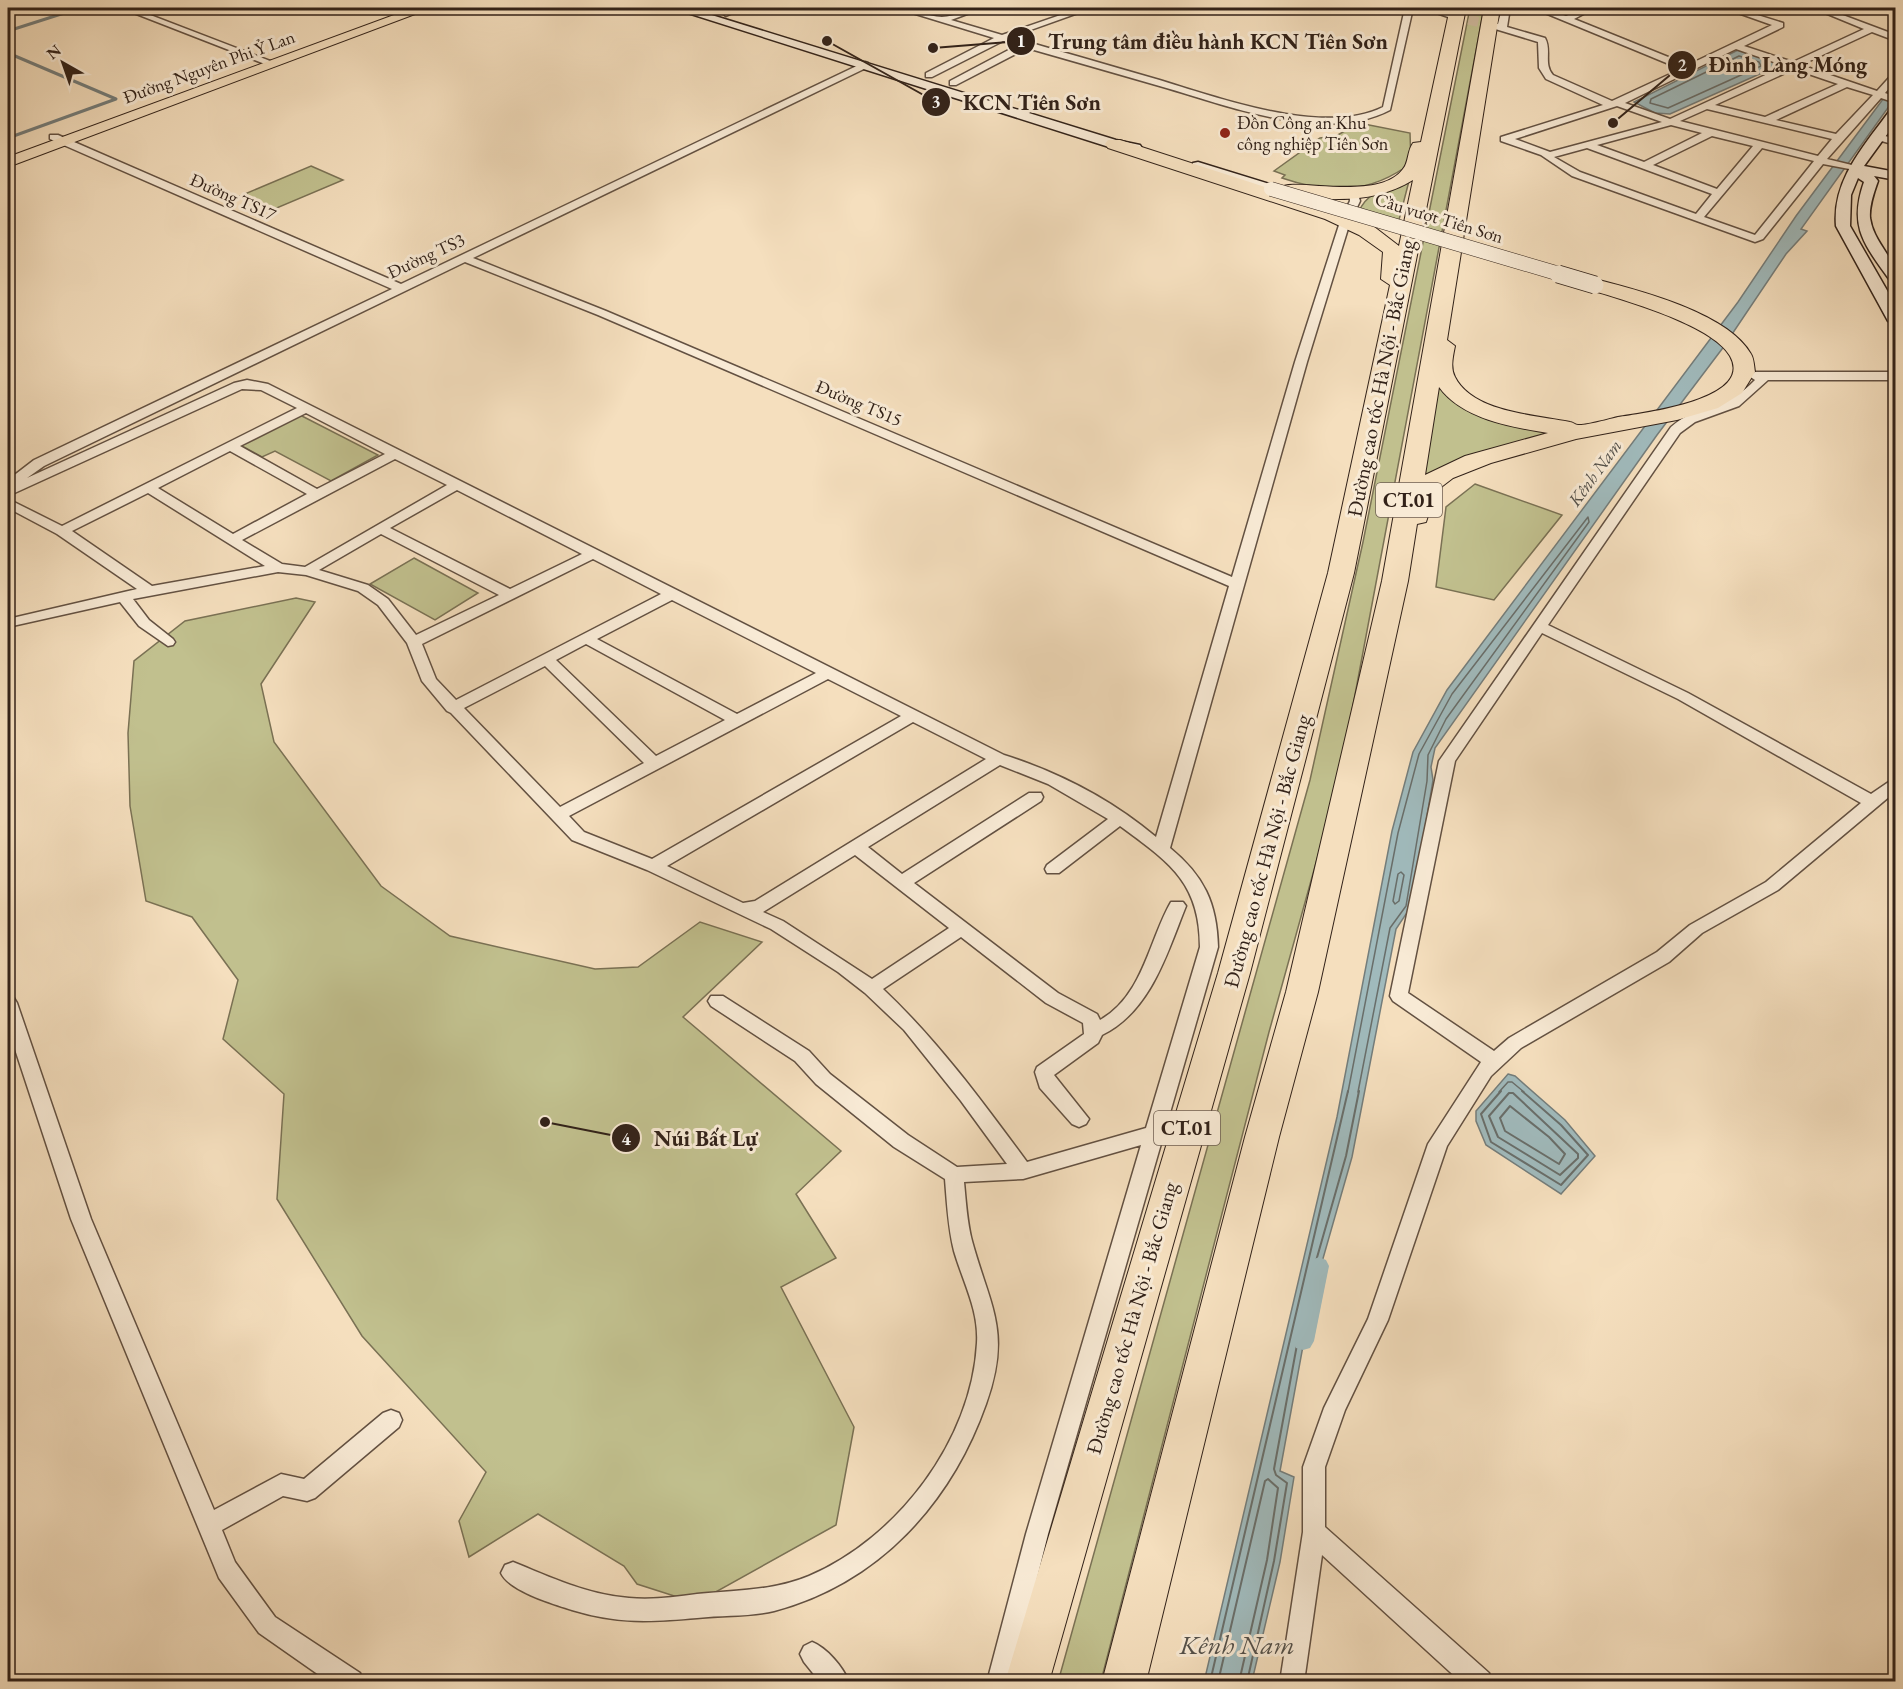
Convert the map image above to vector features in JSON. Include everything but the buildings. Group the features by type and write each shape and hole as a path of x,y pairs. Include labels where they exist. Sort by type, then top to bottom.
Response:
{"highway":[{"name":"Đường cao tốc Hà Nội - Bắc Giang","path":"1124,1682 1259,1148 1302,992 1395,581 1492,8"},
{"name":"Đường cao tốc Hà Nội - Bắc Giang","path":"1027,1682 1234,973 1341,573 1456,12"},
{"path":"1119,141 1293,189 1353,193 1399,181 1414,168 1432,86 1445,65"},
{"path":"1119,141 1345,222 1374,235 1393,251 1393,269 1344,508 1341,573"},
{"path":"1453,228 1455,275 1441,366 1445,380 1472,403 1497,415 1532,425 1589,429"},
{"path":"1353,769 1392,654 1408,582 1423,490 1436,478 1467,464 1589,429 1698,405 1726,395 1754,376 1732,344 1704,325 1665,308 1595,285"}],"main road":[{"name":"Đường Nguyên Phi Ỷ Lan","path":"267,62 403,8"},
{"name":"Đường Nguyên Phi Ỷ Lan","path":"8,154 59,139 267,62 424,8"},
{"path":"678,8 871,62 929,75 1119,141"},
{"path":"707,8 1119,141"},
{"path":"1896,112 1856,169 1843,199 1843,226 1889,299 1896,321"},
{"name":"Đường Nguyên Phi Ỷ Lan","path":"8,162 59,139"},
{"name":"Cầu vượt Tiên Sơn","path":"1119,141 1271,189 1595,285"},
{"path":"1856,169 1896,176"},
{"path":"1856,169 1871,181 1863,212 1867,232 1896,279"}],"street":[{"path":"125,8 267,62"},
{"path":"726,13 740,8"},
{"path":"900,8 1260,112 1320,119 1371,116 1386,108 1409,8"},
{"path":"943,20 980,8"},
{"path":"929,75 1003,38 1088,8"},
{"path":"1426,8 1456,12"},
{"path":"1506,8 1499,26 1542,40 1545,46 1543,64 1550,77 1615,104 1670,122 1856,169"},
{"path":"1537,8 1568,18 1644,53 1688,68"},
{"path":"1568,18 1591,8"},
{"path":"1728,8 1780,25 1615,104 1505,139 1546,154 1670,122 1872,29"},
{"path":"1818,8 1896,38"},
{"path":"952,83 1027,44"},
{"path":"1736,46 1881,96 1896,99"},
{"name":"Đường TS3","path":"8,487 39,463 871,62"},
{"path":"1546,154 1545,156 1576,174 1746,237 1760,237 1825,161 1838,138 1881,96 1896,73"},
{"path":"1767,120 1845,84"},
{"path":"1704,105 1838,138"},
{"path":"1644,166 1711,132"},
{"path":"1878,136 1896,142"},
{"name":"Đường TS17","path":"59,139 400,288"},
{"path":"1586,144 1719,193"},
{"path":"1697,219 1760,144"},
{"path":"1161,849 1301,362 1345,222 1354,201 1353,193"},
{"name":"Đường TS15","path":"464,258 613,318 1238,585"},
{"path":"1495,1062 1399,996 1447,761 1541,627 1570,579 1675,430 1684,421 1721,409 1751,393 1754,376 1896,376"},
{"path":"8,492 238,386 247,384 264,387 998,759 1032,769 1119,819 1161,849 1198,890 1208,915 1209,947 1037,1534 999,1682"},
{"path":"62,531 305,409"},
{"path":"230,446 318,495"},
{"path":"233,539 393,454"},
{"path":"8,477 39,463"},
{"path":"307,571 456,485"},
{"path":"148,487 278,568"},
{"path":"8,503 62,531 149,591"},
{"path":"381,529 510,595"},
{"path":"414,642 592,554"},
{"path":"8,623 149,591 278,568 307,571 350,582 374,594 414,642 429,681 452,708 578,836 653,866 726,903 777,925 871,988 910,1025 968,1095 1023,1171"},
{"path":"452,708 672,594"},
{"path":"124,597 144,623 168,642"},
{"path":"1541,627 1683,696 1872,802"},
{"path":"587,639 738,721"},
{"path":"547,659 656,765"},
{"path":"556,816 827,673"},
{"path":"653,866 912,716"},
{"path":"744,909 759,907 998,759"},
{"path":"1292,1682 1314,1533 1314,1467 1335,1408 1378,1320 1438,1144 1484,1071 1515,1043 1663,957 1696,929 1772,886 1894,785"},
{"path":"901,883 1035,797"},
{"path":"1053,869 1119,819"},
{"path":"856,847 1052,998 1090,1019 1094,1031 1092,1038 1044,1072 1047,1083 1079,1119"},
{"path":"1094,1031 1105,1028 1119,1017 1145,984 1177,906"},
{"path":"871,988 960,929"},
{"path":"717,1001 802,1056 823,1079 901,1141 954,1175 1023,1171 1156,1133"},
{"path":"8,1003 81,1219 227,1570 267,1625 351,1682"},
{"path":"513,1573 538,1588 580,1600 647,1611 774,1599 835,1576 894,1534 939,1482 970,1417 986,1360 988,1313 962,1239 954,1175"},
{"path":"208,1525 281,1485 307,1490 391,1420"},
{"path":"1314,1533 1480,1682"},
{"path":"812,1654 837,1682"}],"shaded area":[{"path":"1470,8 1484,8 1348,732 1324,834 1269,1032 1101,1681 1058,1682 1310,780 1363,542"},
{"path":"1359,123 1410,133 1411,163 1380,181 1349,188 1316,187 1282,178 1285,175 1274,171 1320,138 1336,136"},
{"path":"311,166 343,180 272,210 240,196"},
{"path":"1409,181 1399,220 1359,212 1362,205 1373,195"},
{"path":"1434,383 1450,396 1555,434 1424,479"},
{"path":"300,415 378,455 331,481 275,451 262,457 240,445"},
{"path":"1475,484 1562,515 1494,600 1436,587 1446,507"},
{"path":"414,558 478,593 435,620 370,584"},
{"path":"296,598 315,602 261,684 274,742 381,886 450,936 595,969 638,967 700,922 762,942 683,1017 841,1151 796,1194 836,1258 781,1287 854,1427 836,1525 696,1603 637,1584 624,1566 538,1514 469,1557 459,1521 486,1472 362,1336 277,1199 284,1094 223,1039 238,980 192,917 146,901 130,806 128,733 134,661 185,621"}],"water":[{"path":"1738,50 1782,64 1670,114 1655,113 1634,102"},
{"name":"Kênh Nam","path":"1895,83 1895,98 1801,229 1807,231 1786,254 1722,349 1657,435 1435,748 1431,767 1433,780 1411,912 1406,914 1396,929 1352,1157 1312,1297 1280,1471 1294,1477 1280,1562 1252,1681 1204,1682 1337,1117 1392,831 1413,752 1447,690 1738,302 1796,216"},
{"path":"1508,1074 1515,1076 1565,1120 1595,1156 1561,1194 1486,1145 1476,1121 1476,1111"}],"waterway":[{"path":"8,31 80,8"},
{"path":"8,53 116,99 8,138"},
{"name":"Kênh Nam","path":"1303,1341 1319,1266"}],"tunnel":[{"path":"1454,16 1495,26"}],"place":[{"name":"KCN Tiên Sơn","path":"827,41"},
{"name":"Trung tâm điều hành KCN Tiên Sơn","path":"933,48"},
{"name":"Đình Làng Móng","path":"1613,123"},
{"name":"Đồn Công an Khu công nghiệp Tiên Sơn","path":"1225,133"},
{"name":"Núi Bất Lự","path":"545,1122"}]}
